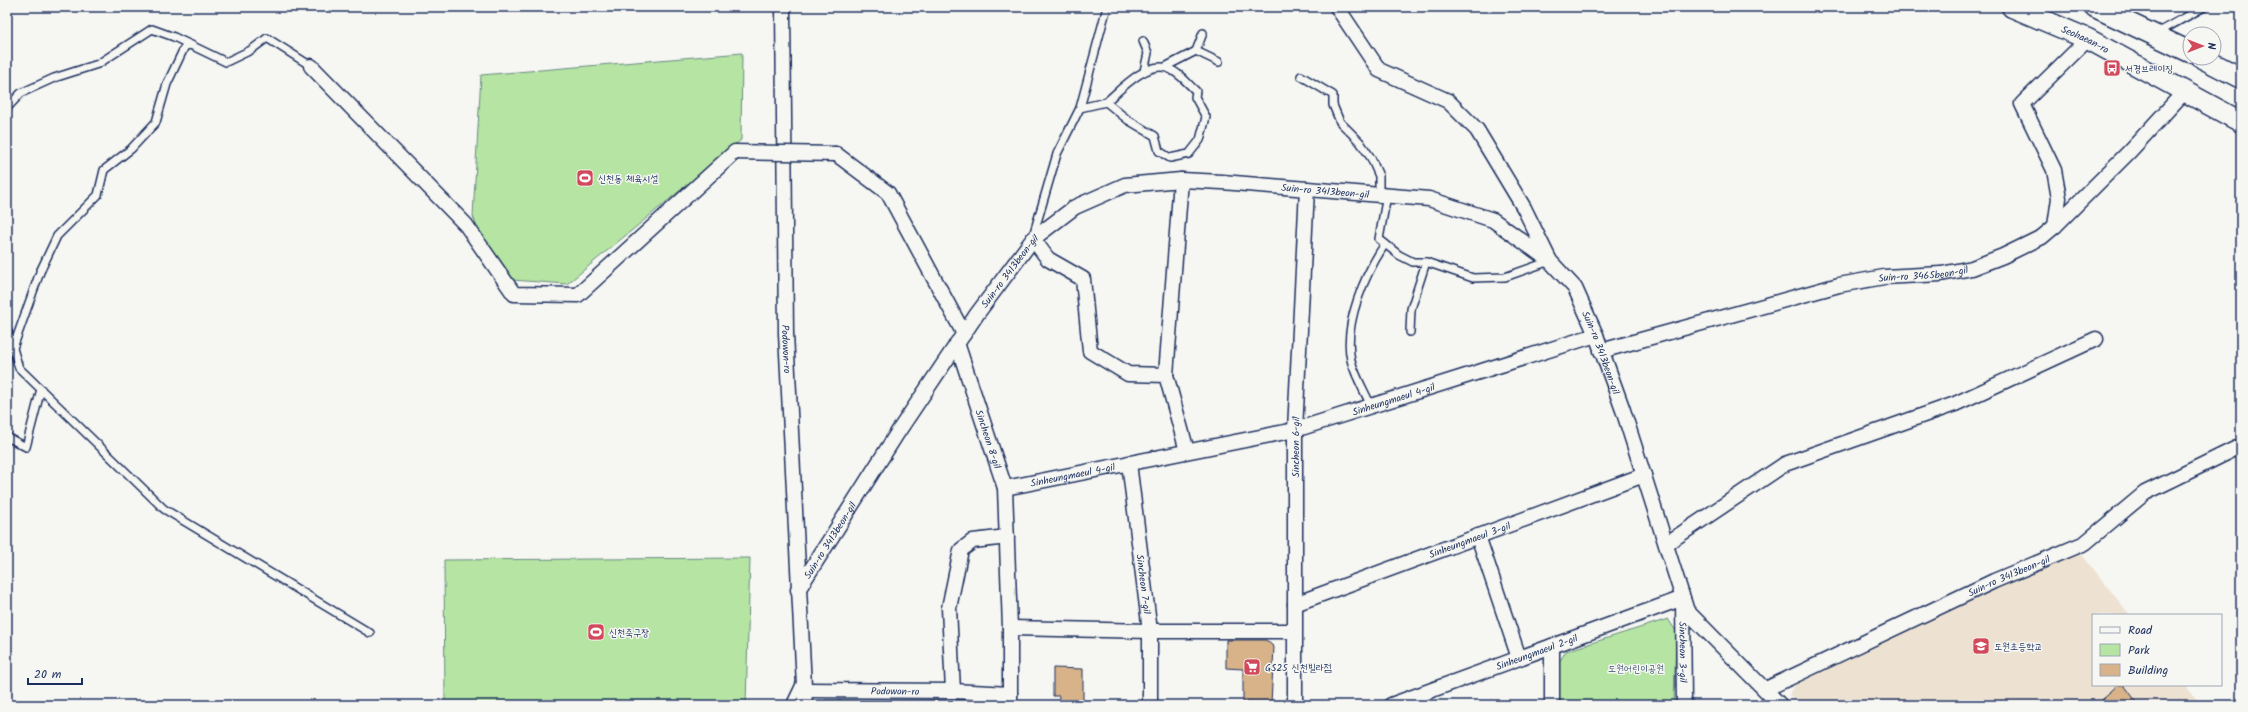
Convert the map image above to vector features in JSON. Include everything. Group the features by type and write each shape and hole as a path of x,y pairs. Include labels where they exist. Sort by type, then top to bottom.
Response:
{"main road":[{"name":"Seohaean-ro","path":"2012,7 2088,39 2186,90 2241,122"},
{"path":"2095,7 2182,48"},
{"path":"2218,66 2241,77"}],"street":[{"name":"Podowon-ro","path":"783,7 786,334 805,705"},
{"path":"1337,7 1379,70 1448,101 1477,130 1524,208 1550,261"},
{"path":"2055,226 2059,198 2054,170 2022,104 2088,39"},
{"name":"Sincheon 8-gil","path":"311,66 466,225 514,294 578,295 735,152 836,154 888,193 961,338 1006,488 1010,628 1010,699"},
{"name":"Suin-ro 3465beon-gil","path":"1601,351 1839,285 1884,277 1941,274 1972,268 2003,256 2042,237 2055,226 2130,152 2186,90"},
{"name":"Suin-ro 3413beon-gil","path":"798,590 961,338 1033,238 1075,207 1125,186 1181,180 1429,198 1492,220 1550,261 1575,288 1596,335 1624,410 1687,611 1766,689 1780,705"},
{"path":"1181,180 1166,375 1188,451"},
{"name":"Sincheon 6-gil","path":"1295,705 1295,430 1307,189"},
{"path":"1033,238 1048,258 1083,279 1090,351 1128,374 1166,375"},
{"name":"Sinheungmaeul 4-gil","path":"1006,488 1295,430 1596,335"},
{"path":"1666,544 1785,464 1955,404 2096,339"},
{"name":"Suin-ro 3413beon-gil","path":"1766,689 1994,581 2085,544 2145,493 2241,446"},
{"name":"Sincheon 7-gil","path":"1129,463 1150,632 1150,705"},
{"name":"Sinheungmaeul 3-gil","path":"1295,604 1644,475"},
{"path":"953,691 949,608 961,550 973,541 1007,536"},
{"path":"1478,536 1518,658"},
{"name":"Sinheungmaeul 2-gil","path":"1391,705 1422,699 1518,658 1683,598"},
{"name":"Sincheon 3-gil","path":"1683,598 1684,705"},
{"path":"1010,628 1150,632 1294,631"},
{"path":"1552,646 1552,705"},
{"name":"Podowon-ro","path":"804,683 953,691 1010,699"}],"lane":[{"path":"1033,238 1057,154 1080,108 1108,7"},
{"path":"2154,34 2204,7"},
{"path":"7,108 21,93 54,78 98,64 152,29 191,45 226,62 252,50 267,38 311,66"},
{"path":"1080,108 1106,102 1144,71 1165,67 1196,51 1203,33"},
{"path":"1143,41 1148,53 1144,71"},
{"path":"13,348 40,272 57,236 98,195 104,170 131,149 156,122 173,72 185,46 191,45"},
{"path":"1196,51 1219,62"},
{"path":"1106,102 1128,120 1155,136 1159,152 1170,158 1189,154 1200,140 1206,117 1195,96 1196,91 1178,73 1165,67"},
{"path":"1301,76 1333,95 1333,105 1340,122 1360,142 1371,158 1380,176 1383,195 1379,239 1398,255 1413,262 1426,262 1473,278 1505,277 1550,261"},
{"path":"1371,406 1351,360 1351,325 1360,293 1372,264 1385,244"},
{"path":"1410,332 1411,309 1426,262"},
{"path":"7,329 19,368 164,509 370,633"},
{"path":"7,436 26,447 41,389"},
{"path":"790,705 804,683"}],"shaded area":[{"name":"도원초등학교","path":"2079,551 2129,614 2092,614 2092,686 2186,686 2201,705 1798,705 1789,695 1798,677"}],"green space":[{"name":"신천동 체육시설","path":"742,53 741,140 567,284 512,280 480,237 473,216 481,75"},
{"name":"신천축구장","path":"750,558 746,705 445,705 444,560"},
{"name":"도원어린이공원","path":"1668,619 1676,631 1674,705 1558,705 1556,667 1566,651"},
{"path":"825,700 994,701 994,705 825,705"}],"building":[{"path":"1226,640 1266,640 1274,647 1271,703 1243,702 1243,669 1226,668"},
{"path":"1053,668 1083,669 1083,705 1058,705 1059,696 1053,696"},
{"path":"2117,686 2125,686 2139,705 2095,705"}],"place":[{"name":"서경브레이징","path":"2112,68"},
{"name":"신천동 체육시설","path":"585,178"},
{"name":"신천축구장","path":"596,632"},
{"name":"도원초등학교","path":"1981,646"},
{"name":"GS25 신천빌라점","path":"1252,667"}]}
